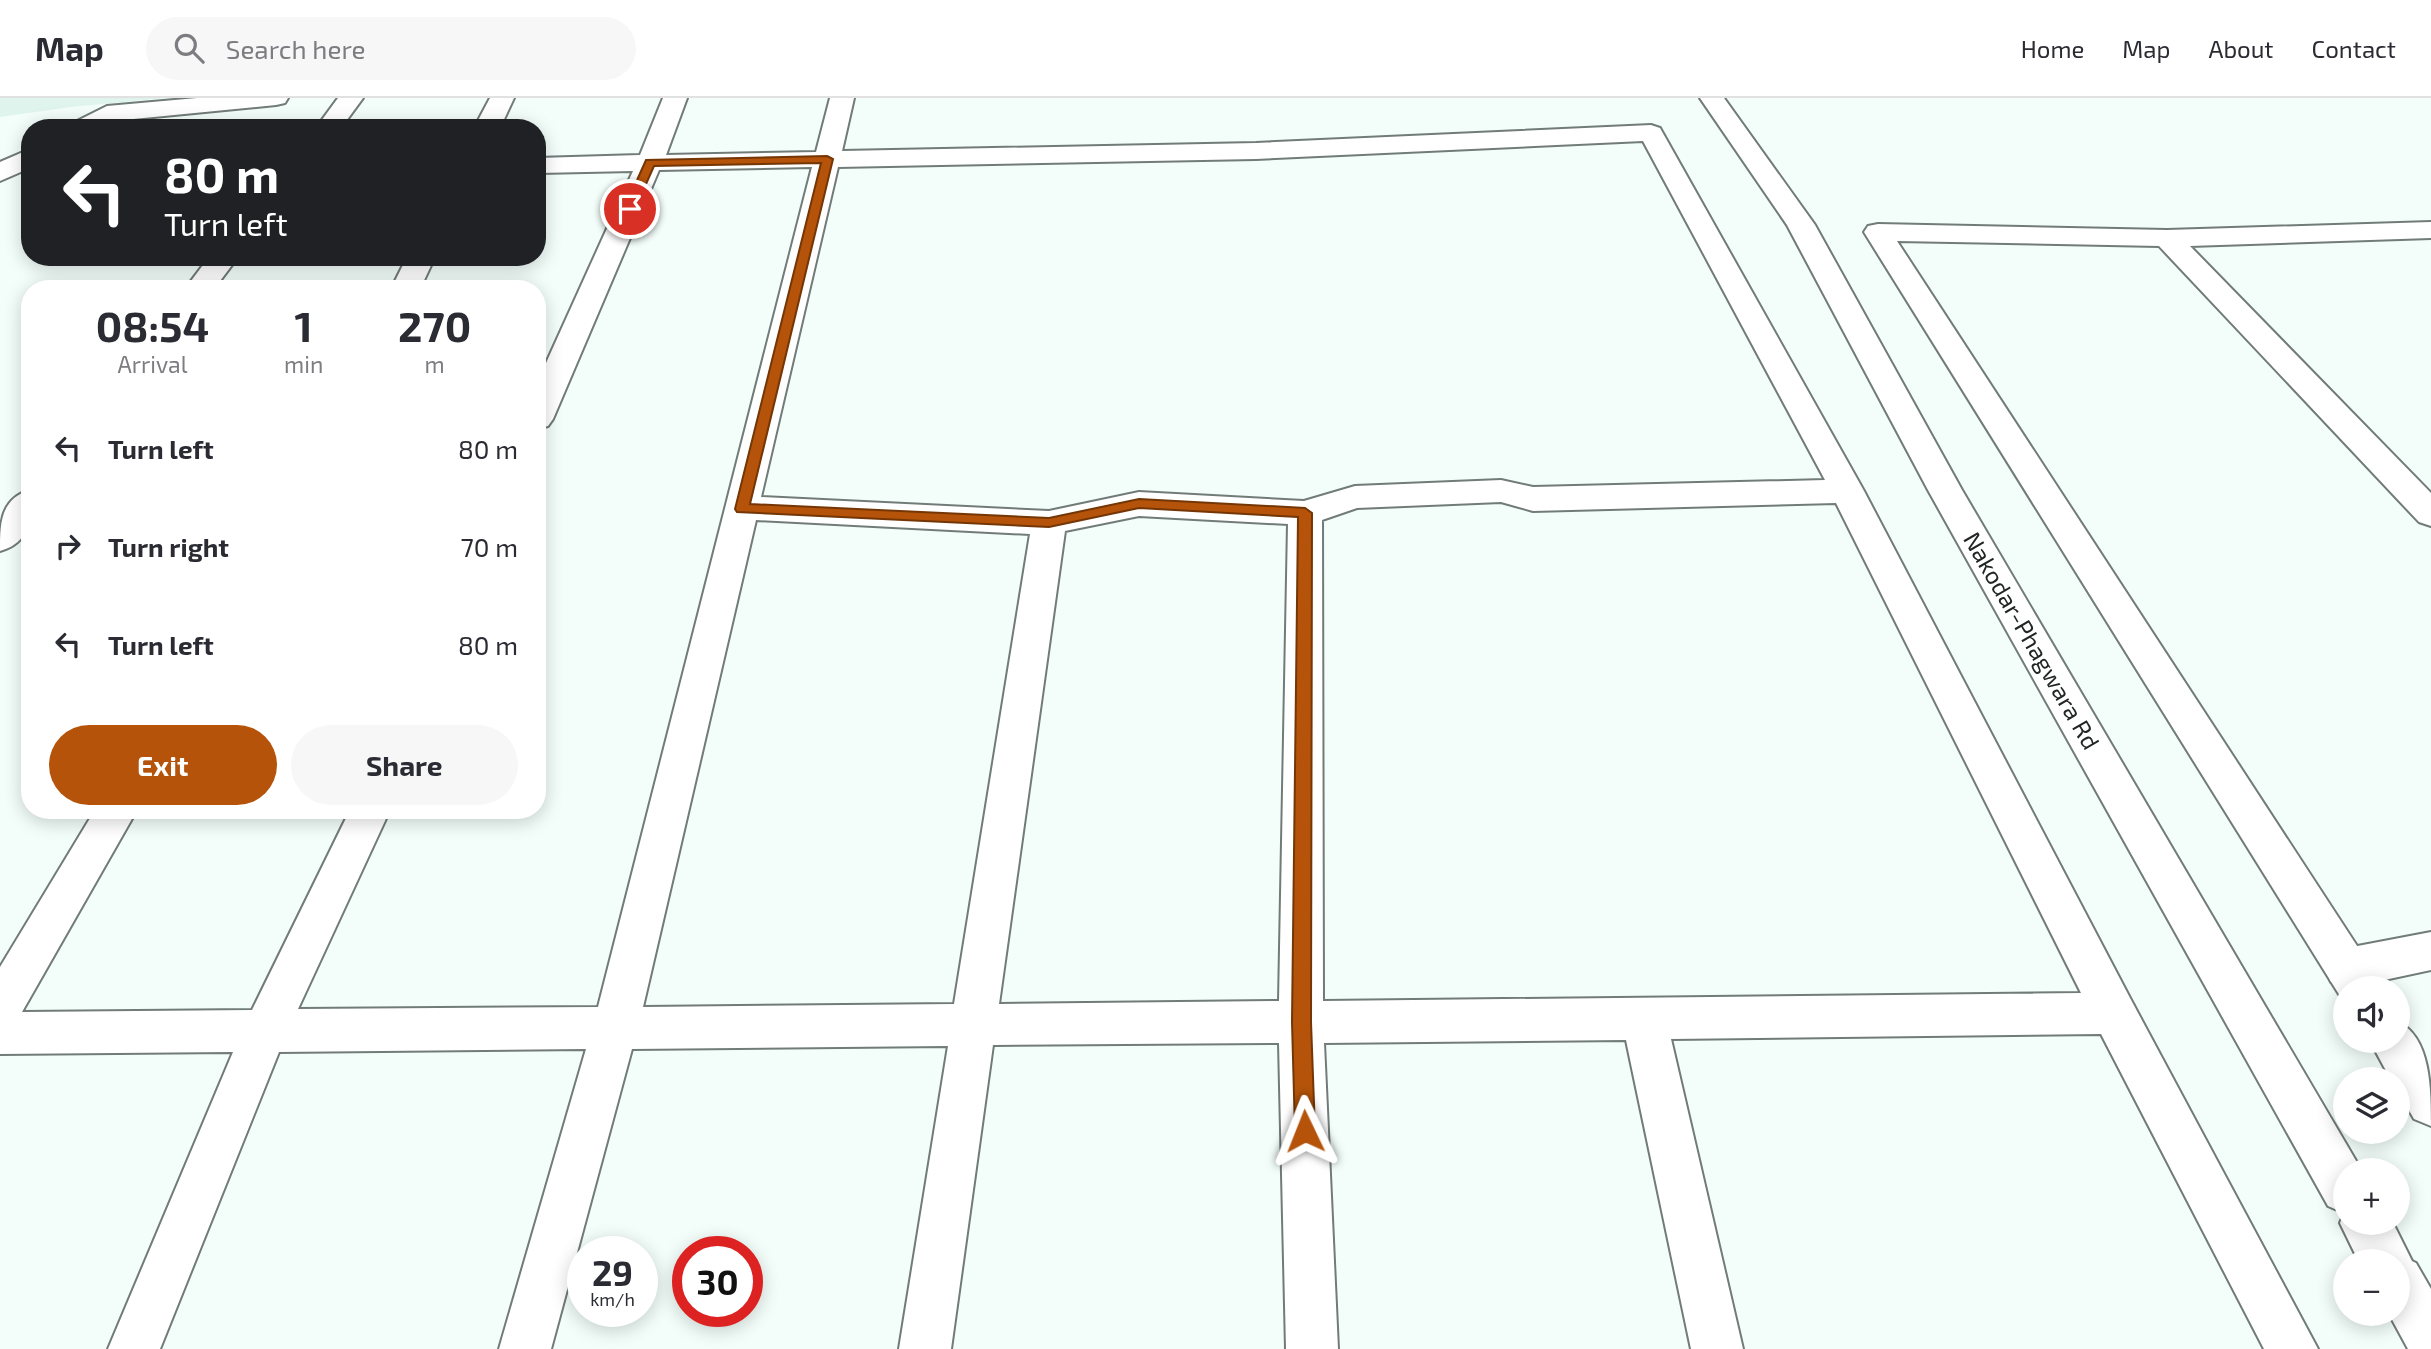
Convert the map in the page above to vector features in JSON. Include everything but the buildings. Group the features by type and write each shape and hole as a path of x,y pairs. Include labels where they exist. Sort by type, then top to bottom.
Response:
{"street":[{"path":"98,119 107,114 276,98"},
{"path":"335,119 351,98"},
{"path":"492,119 502,98"},
{"path":"546,399 650,162 675,98"},
{"path":"525,1349 615,1028 842,98"},
{"name":"Nakodar-Phagwara Rd","path":"1712,98 1801,225 1944,490 2333,1168"},
{"path":"546,165 1256,151 1651,132 1847,491 2115,1013 2292,1349"},
{"path":"0,173 21,162"},
{"path":"2353,976 1878,232 2167,238 2431,230"},
{"path":"2167,238 2431,514"},
{"path":"206,280 217,266"},
{"path":"742,509 1049,523 1139,503 1305,513 1355,497 1461,492 1501,491 1533,499 1847,491"},
{"path":"0,538 21,512"},
{"path":"1305,513 1301,1022 1311,1349"},
{"path":"925,1349 1049,523"},
{"path":"0,1009 112,819"},
{"path":"134,1349 265,1031 366,819"},
{"path":"2360,976 2431,951"},
{"path":"0,1033 2115,1013"},
{"path":"1644,1019 1717,1349"},
{"path":"2400,1053 2431,1103"},
{"path":"2410,1302 2431,1339"}],"shaded area":[{"path":"0,98 167,98 0,117"}],"route":[{"path":"630,209 650,162 827,159 742,509 1049,523 1139,503 1305,513 1301,1022 1305,1131"}]}
